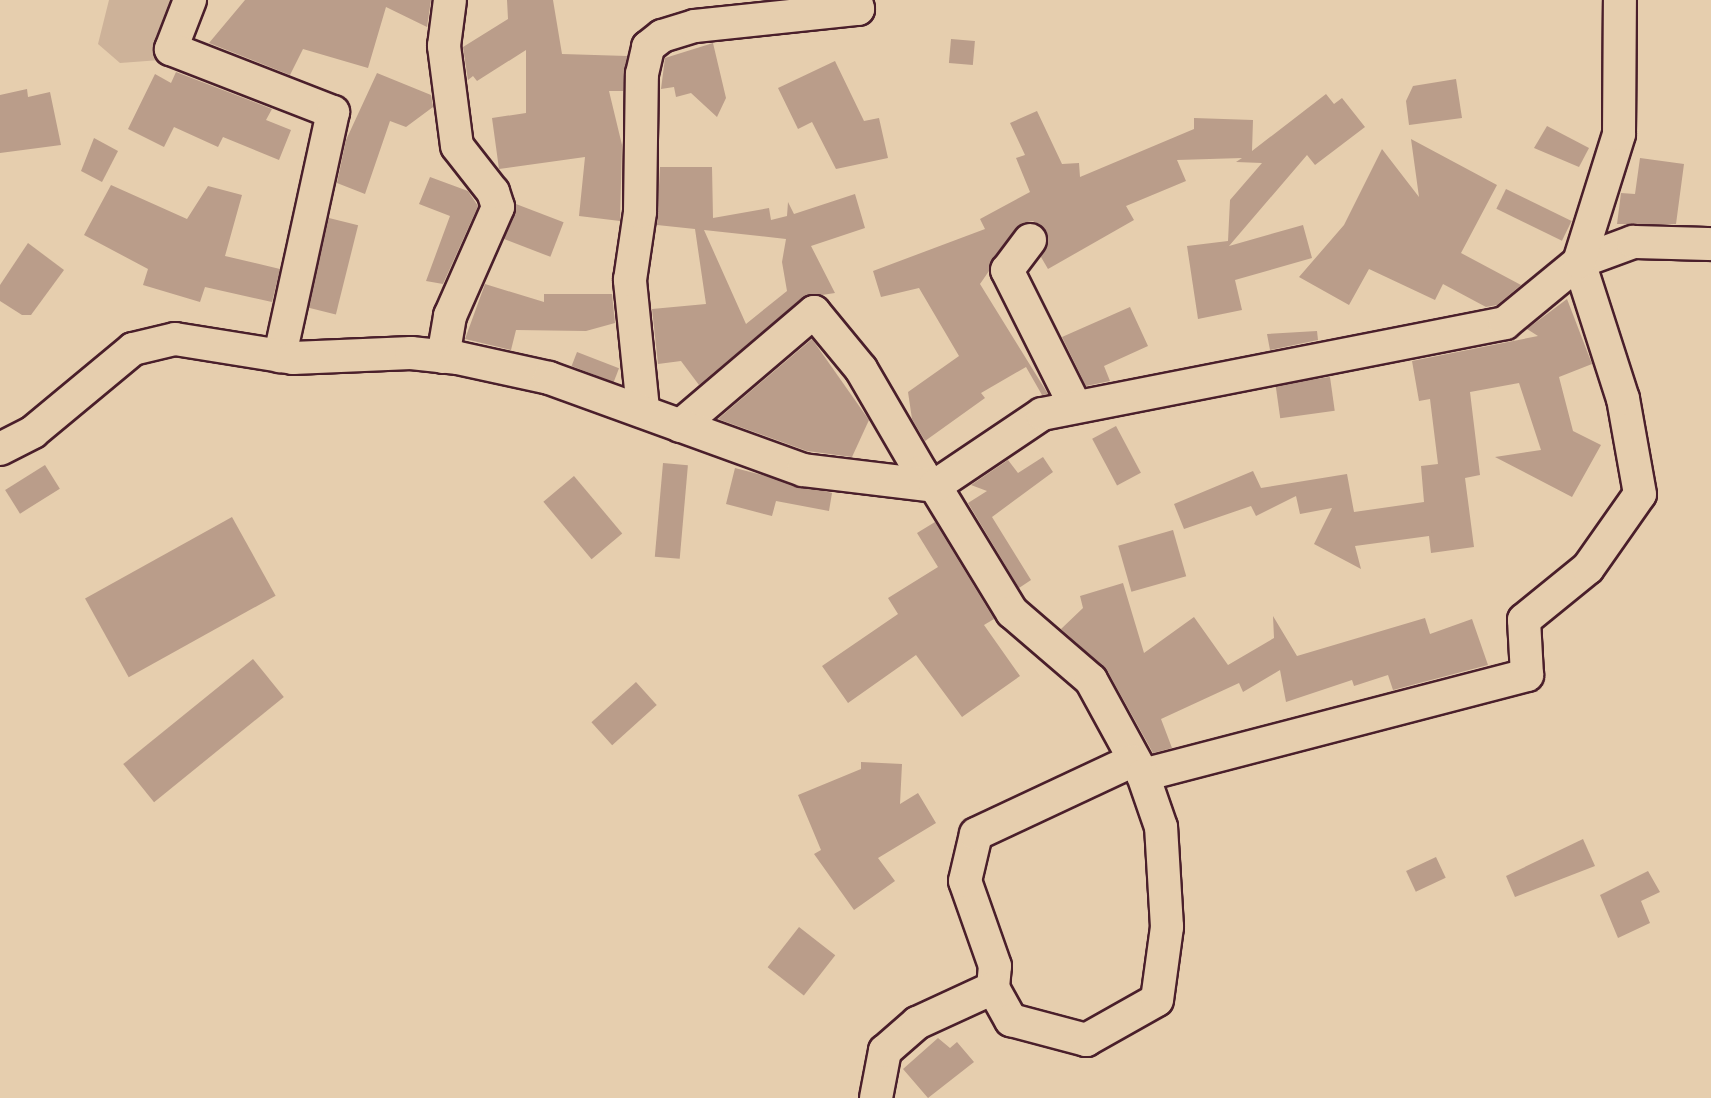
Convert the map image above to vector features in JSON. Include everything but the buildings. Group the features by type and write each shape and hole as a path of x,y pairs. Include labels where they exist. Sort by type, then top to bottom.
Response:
{"street":[{"path":"190,0 171,49 333,112 280,356"},
{"path":"443,357 450,316 498,207 493,192 457,146 444,46 450,0"},
{"path":"643,409 630,280 640,212 642,74 648,47 695,26 858,9 856,0"},
{"path":"680,426 814,312 870,382 928,485 1012,612 1091,680 1117,720 1137,768 1161,827 1167,927 1157,1000 1086,1040 1011,1020 993,988 995,966 965,881 976,834 1137,768 1527,675 1524,620 1588,568 1640,494 1623,399 1579,262 1619,134 1620,0"},
{"path":"1030,240 1007,270 1075,406"},
{"path":"0,449 33,432 133,349 154,341 280,356 443,357 549,378 643,409 680,426 803,470 928,485 1012,428 1075,406 1485,330 1505,323 1579,262 1633,242 1711,244"},
{"path":"876,1098 885,1051 917,1023 993,988"}],"shaded area":[{"path":"109,0 183,0 160,60 120,63 98,44"}]}
